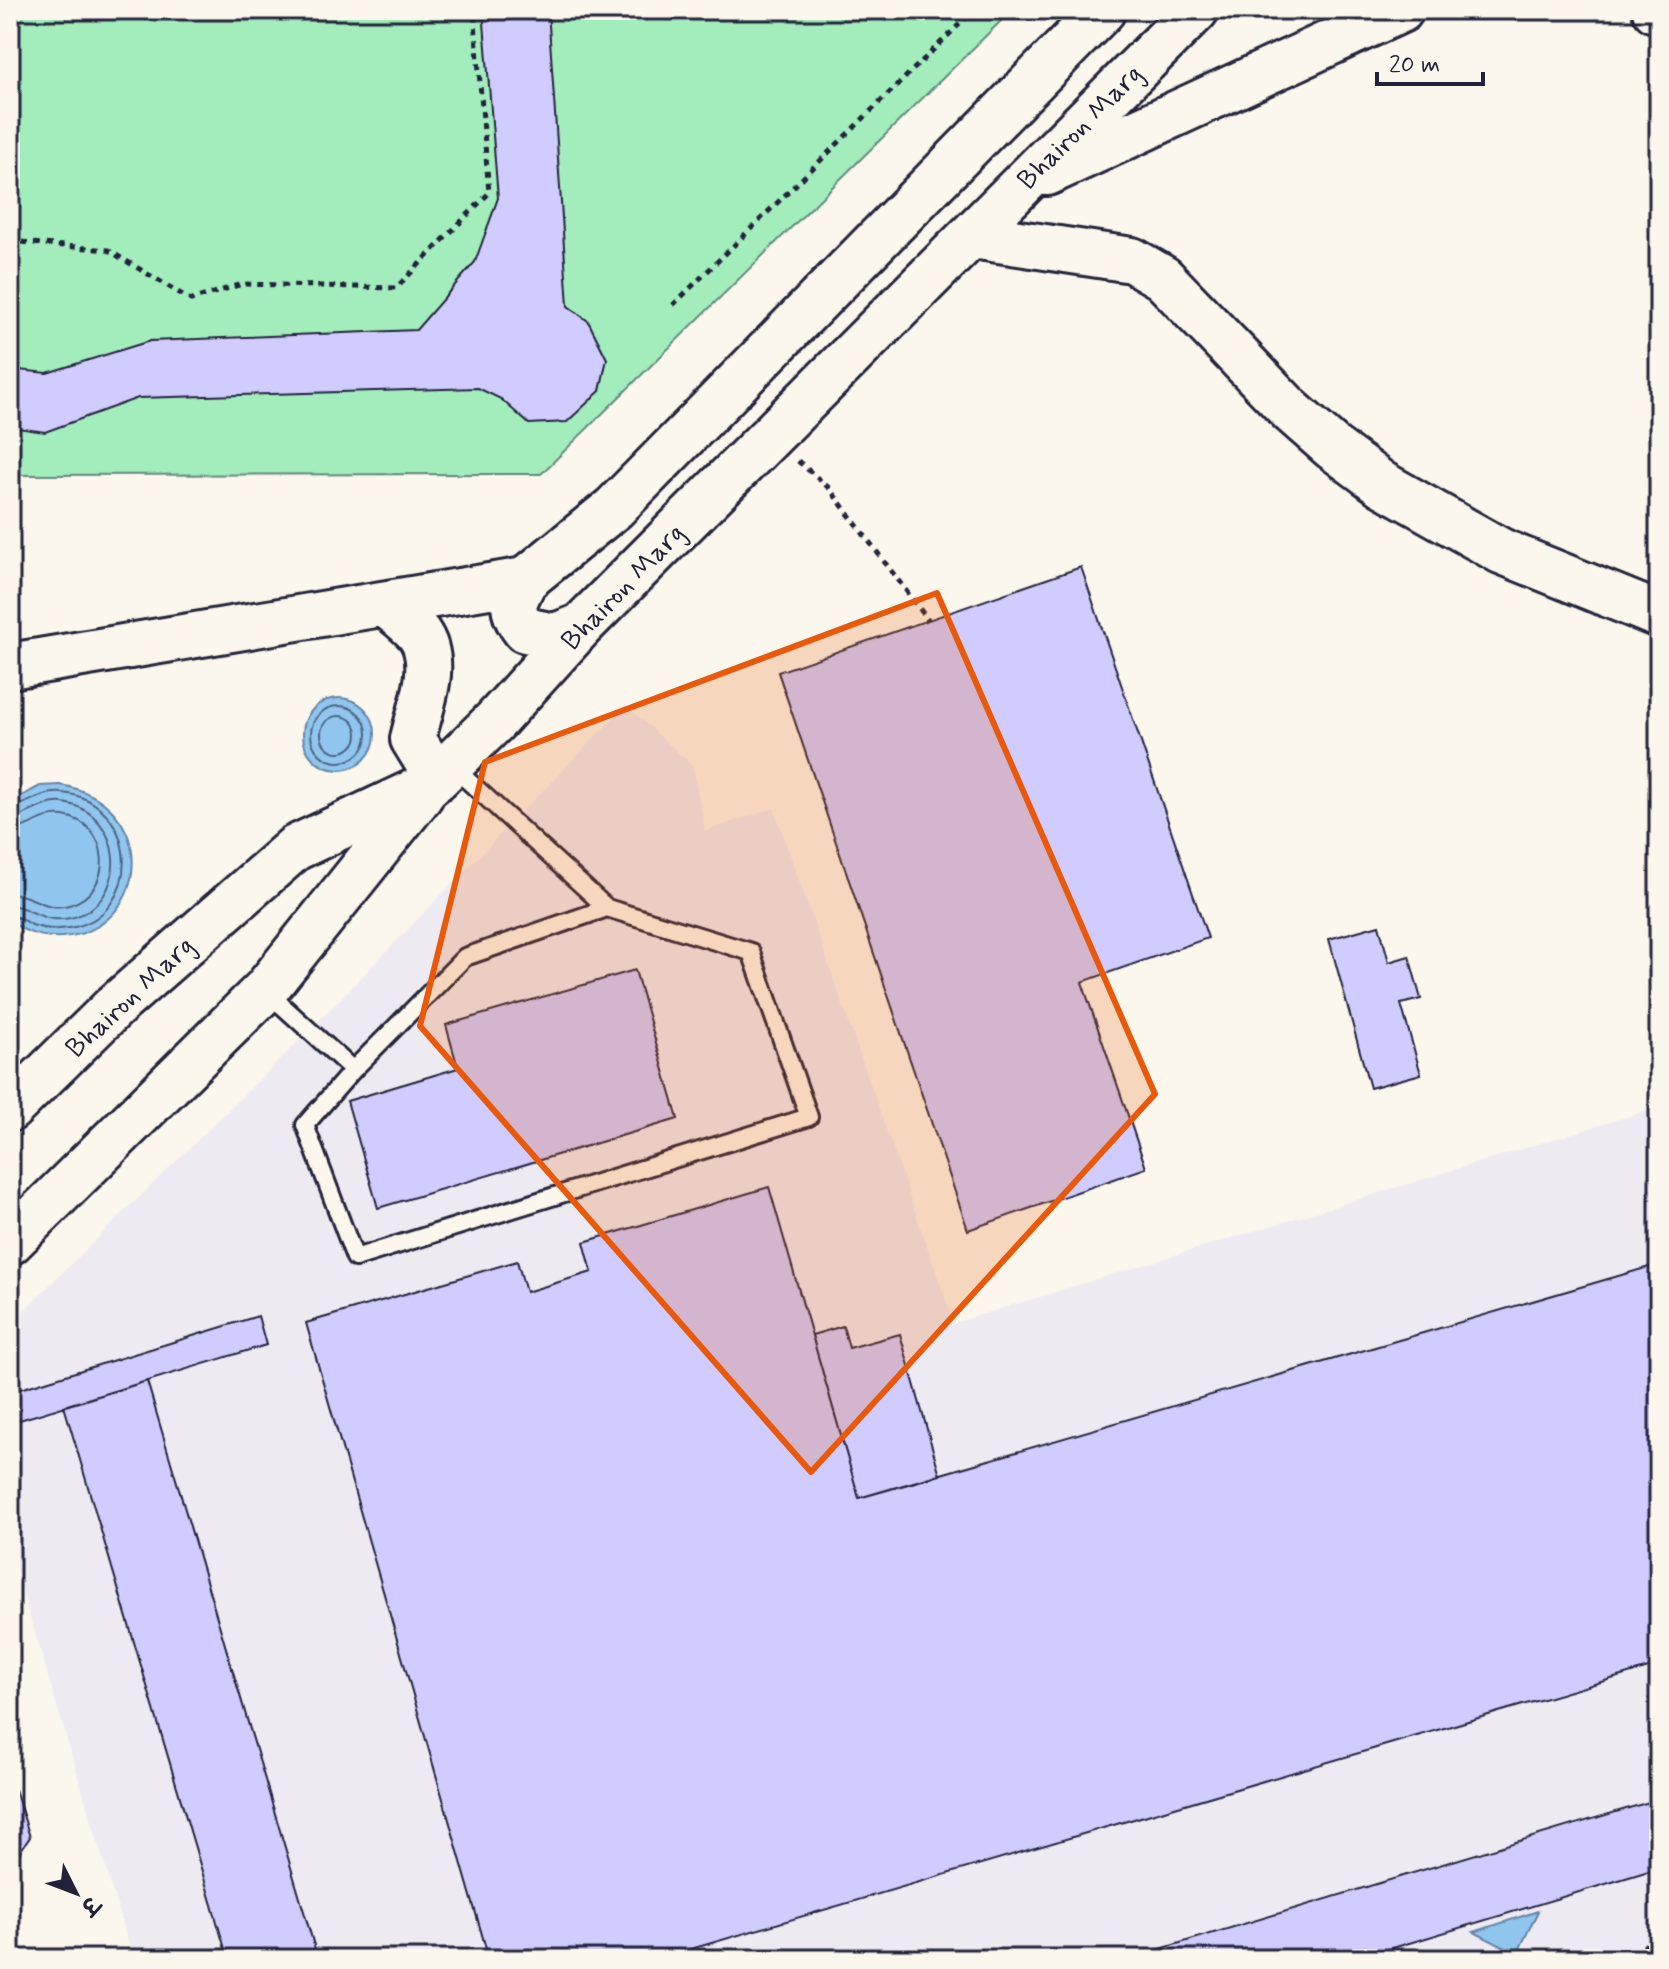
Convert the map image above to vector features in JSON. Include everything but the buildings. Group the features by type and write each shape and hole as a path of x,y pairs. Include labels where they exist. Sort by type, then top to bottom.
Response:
{"main road":[{"path":"581,626 555,636 525,630 515,616 514,601 525,580 614,508 1103,10"},
{"name":"Bhairon Marg","path":"10,1109 114,1007 295,848 438,776 495,721 581,626 1196,10"},
{"path":"1018,186 1401,10"},
{"path":"972,236 1132,260 1163,278 1290,410 1332,447 1382,484 1501,551 1659,615"},
{"path":"10,666 525,580"},
{"path":"10,1242 265,990 438,776 413,739 429,671 426,647 417,632 385,604"},
{"path":"10,1200 53,1200"}],"lane":[{"path":"438,776 607,908 751,952 809,1117 355,1258 305,1125 353,1070 465,957 607,908"},
{"path":"265,990 353,1070"}],"path":[{"path":"10,241 108,250 191,300 242,284 396,288 489,193 474,10"},
{"path":"673,305 974,10"},
{"path":"769,438 829,488 928,620"},
{"path":"1637,1959 1659,1923"}],"highlighted area":[{"path":"937,593 1155,1094 811,1472 420,1026 485,762"}],"shaded area":[{"path":"626,705 693,766 705,831 774,808 954,1323 1659,1107 1659,1959 133,1959 10,1550 10,1324 309,1031"}],"green space":[{"path":"10,10 1012,10 541,474 10,475"}],"water":[{"path":"346,698 365,708 373,720 373,748 365,760 353,768 332,770 313,760 305,748 303,727 313,708 325,700"},
{"path":"60,785 93,796 116,815 129,839 133,865 127,891 114,913 92,929 62,937 41,936 10,921 10,802 40,786"},
{"path":"1538,1911 1517,1954 1474,1932"}]}
